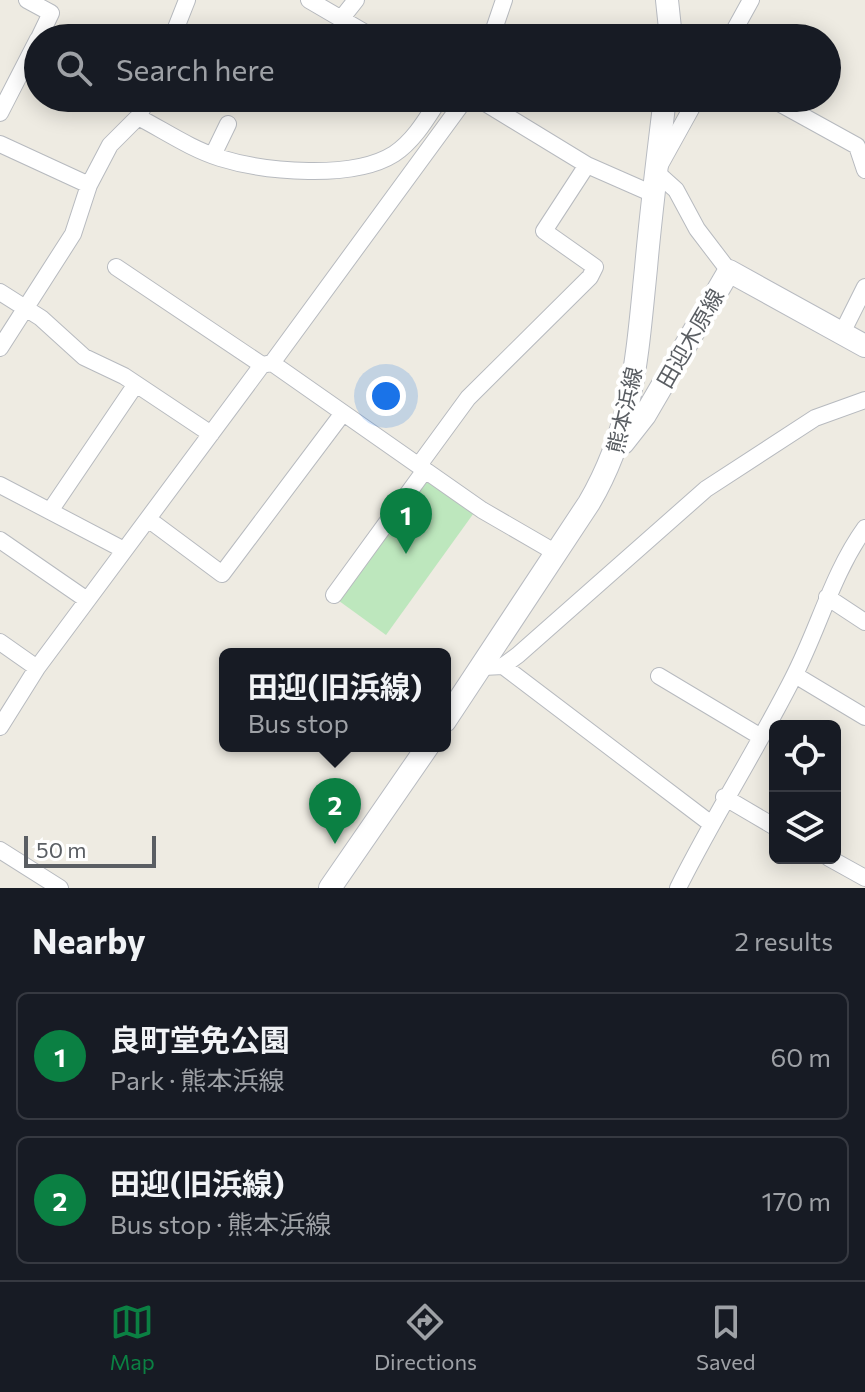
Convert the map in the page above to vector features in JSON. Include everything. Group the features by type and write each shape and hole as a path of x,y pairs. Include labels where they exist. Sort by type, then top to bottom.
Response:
{"main road":[{"path":"667,0 670,24"},
{"name":"熊本浜線","path":"451,714 493,666 615,453 623,431 636,361 663,112"},
{"name":"田迎木原線","path":"615,453 645,415 729,271 843,331 865,346"},
{"path":"330,888 424,752"}],"street":[{"path":"27,0 51,13 46,24"},
{"path":"178,24 187,0"},
{"path":"309,0 350,24"},
{"path":"341,19 356,0"},
{"path":"496,24 504,0"},
{"path":"738,24 751,0"},
{"path":"0,113 24,66"},
{"path":"0,348 73,234 89,185 110,145 141,112"},
{"path":"138,117 213,155 263,166 341,170 375,164 409,142 430,112"},
{"path":"0,727 37,668 124,550 456,112"},
{"path":"500,112 587,165 676,190 697,229 729,271"},
{"path":"654,183 690,112"},
{"path":"795,112 857,146 865,170"},
{"path":"213,155 228,124"},
{"path":"0,144 89,185"},
{"path":"334,595 468,398 590,277 595,267 544,231 587,165"},
{"path":"116,267 343,413 482,510 558,554"},
{"path":"843,331 865,287"},
{"path":"0,292 27,307 84,357 136,384 211,434"},
{"path":"50,511 136,384"},
{"path":"710,823 493,666 613,574 706,489 815,418 865,400"},
{"path":"148,519 222,574 343,413"},
{"path":"0,485 124,550"},
{"path":"678,888 724,797 795,675 827,597 864,531"},
{"path":"0,540 87,600"},
{"path":"827,597 865,622"},
{"path":"0,642 37,668"},
{"path":"795,675 865,717"},
{"path":"659,676 761,737"},
{"path":"724,797 769,823"},
{"path":"0,850 60,888"},
{"path":"840,864 865,878"}],"green space":[{"path":"425,474 476,510 386,635 335,598"}],"place":[{"name":"良町堂免公園","path":"406,554"},
{"name":"田迎(旧浜線)","path":"335,844"}]}
